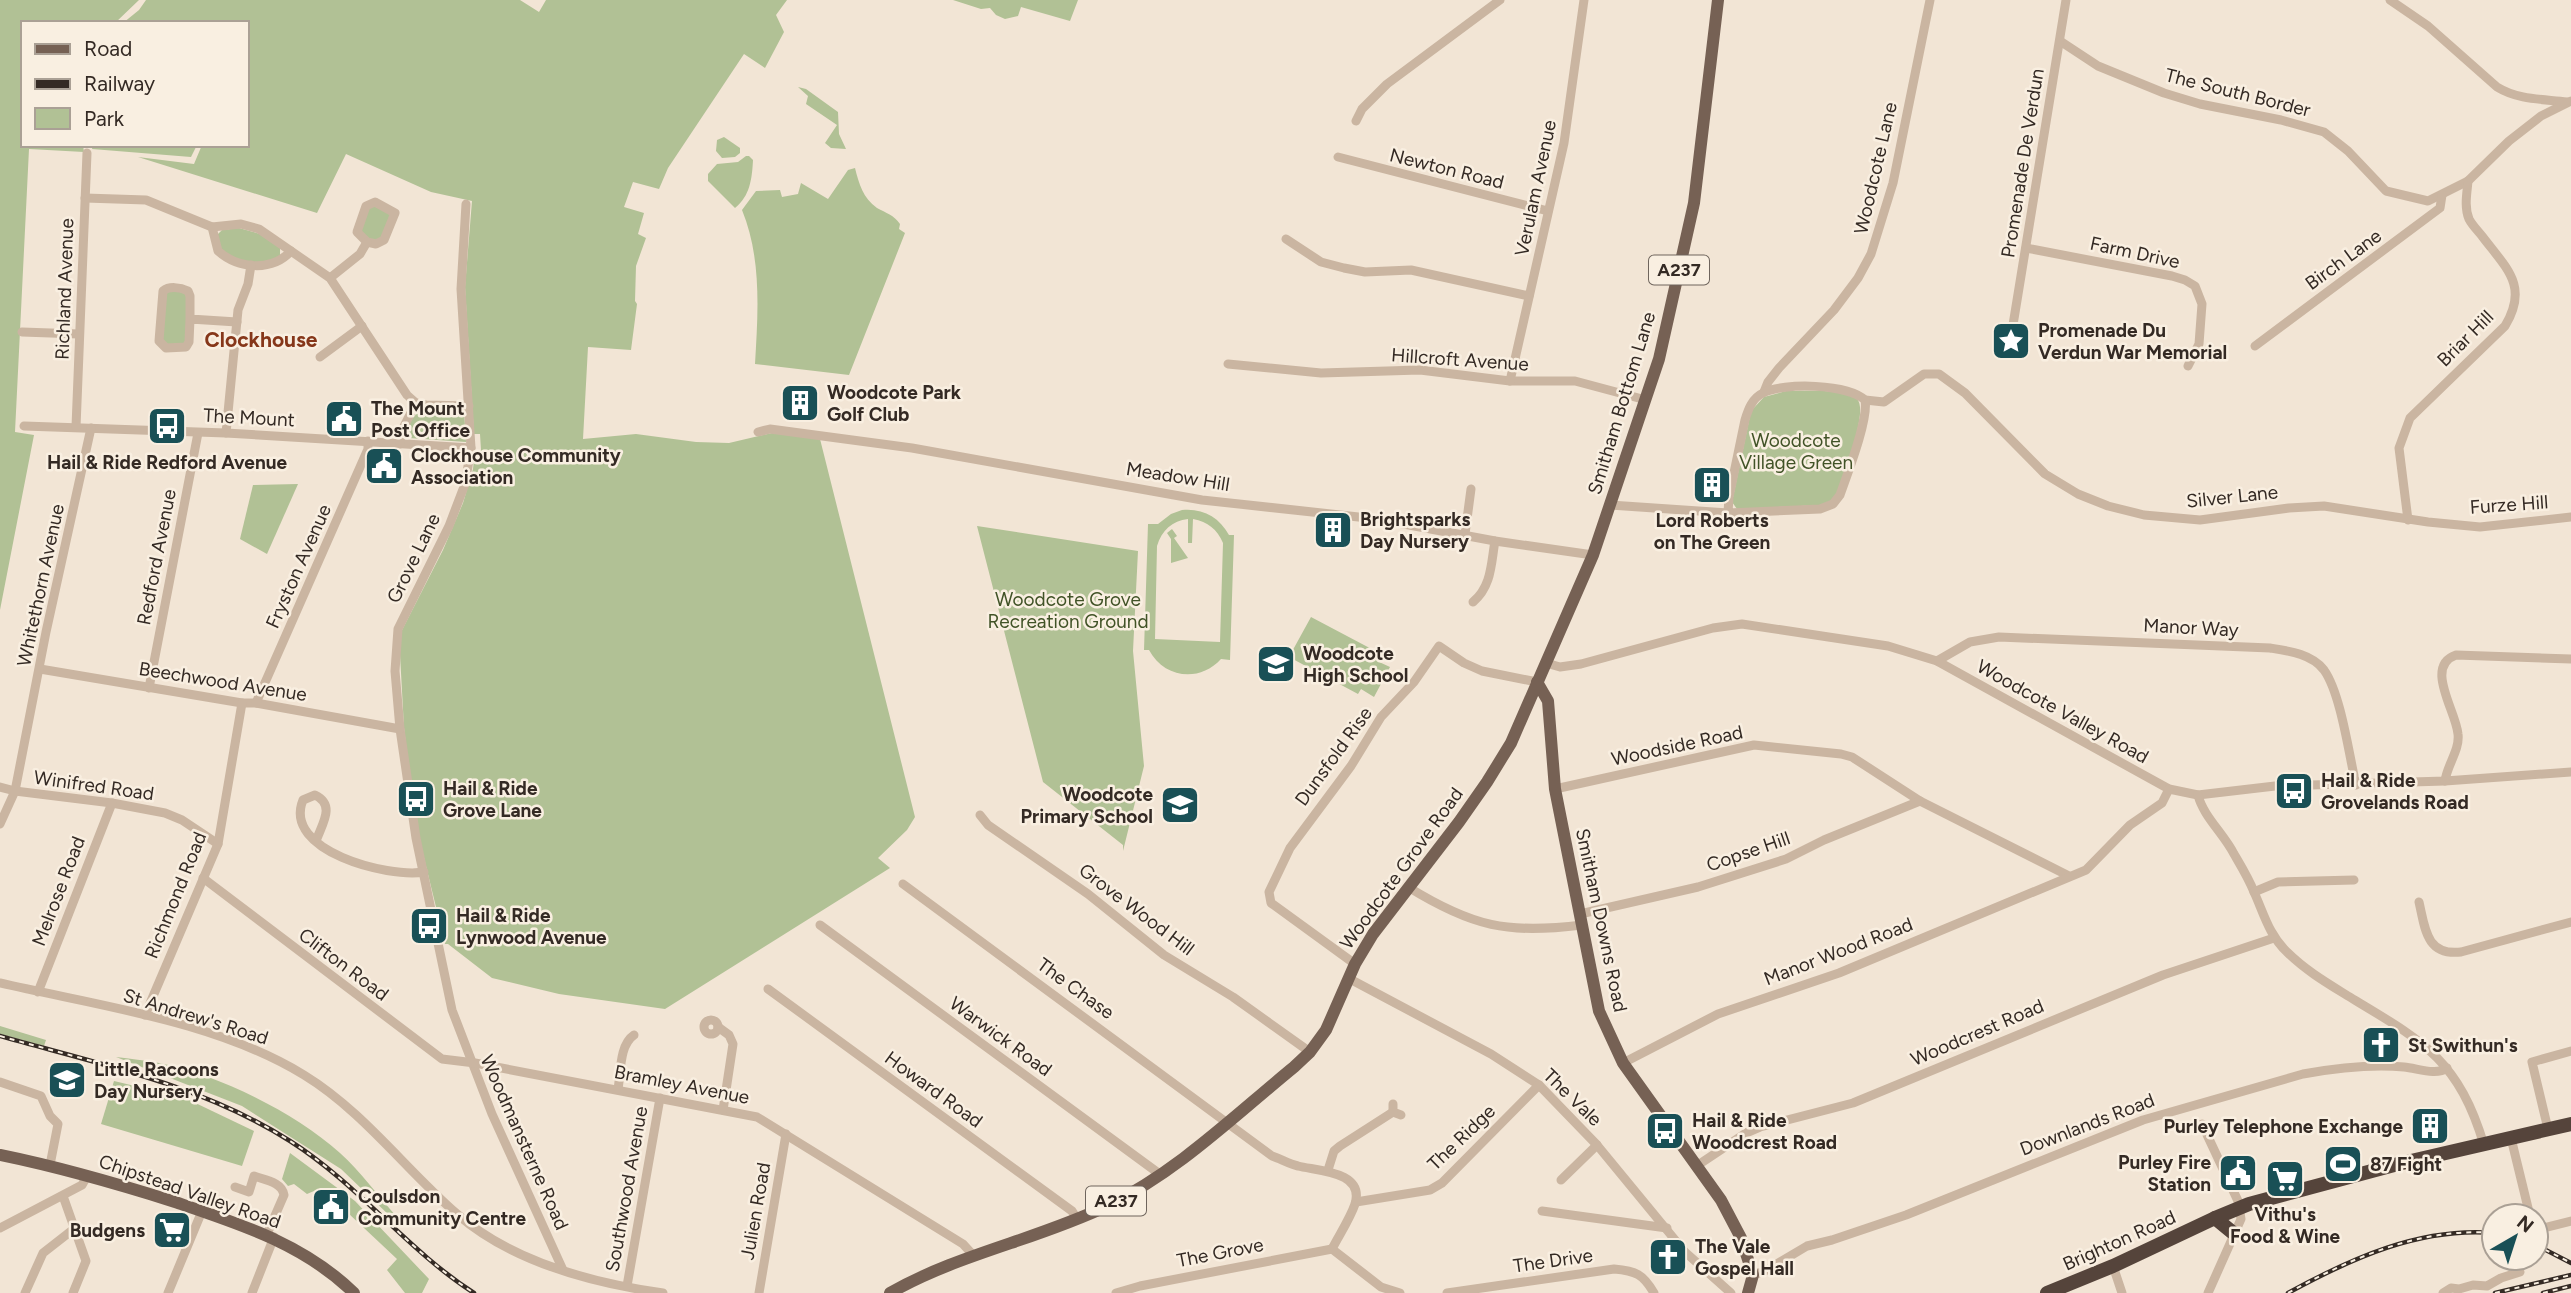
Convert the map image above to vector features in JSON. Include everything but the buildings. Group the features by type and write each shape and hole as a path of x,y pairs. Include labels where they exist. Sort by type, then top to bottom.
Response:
{"highway":[{"name":"Brighton Road","path":"2047,1293 2113,1266 2237,1205 2571,1124"},
{"path":"2215,1218 2232,1235"}],"main road":[{"name":"Smitham Bottom Lane","path":"1537,682 1593,555 1660,359 1694,203 1718,0"},
{"name":"Smitham Downs Road","path":"1537,682 1548,701 1555,789 1599,1012 1623,1063 1721,1200 1741,1238 1754,1275"},
{"name":"Woodcote Grove Road","path":"890,1293 920,1276 1107,1206 1161,1175 1310,1052 1326,1030 1355,964 1408,887 1487,782 1511,743 1537,682"},
{"name":"Chipstead Valley Road","path":"0,1155 87,1176 202,1211 270,1236 303,1253 347,1291"},
{"path":"1748,1293 1754,1275"}],"street":[{"path":"1356,121 1362,109 1387,84 1500,0"},
{"name":"Verulam Avenue","path":"1510,381 1564,143 1584,0"},
{"name":"Woodcote Lane","path":"1728,513 1745,420 1753,401 1764,392 1779,368 1834,310 1858,278 1871,254 1893,183 1930,0"},
{"name":"Promenade De Verdun","path":"2012,331 2066,0"},
{"path":"2390,0 2428,26 2497,88 2521,97 2569,102"},
{"name":"The South Border","path":"2060,41 2098,66 2164,93 2200,104 2281,120 2323,132 2348,151 2386,191 2428,201 2468,181 2509,141 2541,116 2569,102"},
{"name":"Richland Avenue","path":"76,427 88,153"},
{"name":"Newton Road","path":"1338,158 1548,211"},
{"name":"Briar Hill","path":"2408,520 2399,449 2410,418 2505,326 2514,311 2517,298 2514,278 2469,220 2466,203 2468,181"},
{"name":"Birch Lane","path":"2255,346 2441,208 2442,195"},
{"path":"85,198 146,200 212,227 241,225 259,229 330,278 407,395 416,403 469,406"},
{"path":"375,202 392,210 395,218 384,240 376,244 367,242 357,232 366,206 375,202"},
{"name":"Grove Lane","path":"436,925 410,802 395,671 398,629 449,526 465,484 471,448 461,289 466,204"},
{"path":"212,227 218,251 225,257 251,265 277,264 291,251"},
{"path":"1286,239 1321,262 1344,268 1365,272 1411,270 1529,296"},
{"path":"330,278 360,254 367,242"},
{"name":"Farm Drive","path":"2026,248 2172,276 2190,282 2198,291 2202,304 2199,344 2188,366"},
{"path":"226,433 237,322 251,265"},
{"path":"167,288 188,291 190,319 189,342 186,347 166,348 162,345 159,341 163,291 167,288"},
{"path":"190,319 237,322"},
{"path":"320,357 362,327"},
{"path":"22,332 79,334"},
{"name":"Hillcroft Avenue","path":"1228,364 1321,373 1420,370 1510,381 1585,383 1646,400"},
{"name":"Silver Lane","path":"1865,400 1884,402 1924,374 1939,374 1965,393 2045,474 2078,494 2123,510 2200,520 2324,506 2408,520"},
{"path":"1610,505 1728,513 1812,510 1833,504 1840,495 1863,422 1865,400 1849,390 1801,386 1764,392"},
{"path":"400,444 401,432 416,403"},
{"name":"The Mount","path":"24,426 226,433 471,448"},
{"name":"Whitethorn Avenue","path":"0,824 15,791 91,428"},
{"name":"Meadow Hill","path":"758,432 770,429 912,448 1202,500 1357,517 1593,555"},
{"name":"Redford Avenue","path":"149,688 198,433"},
{"name":"Fryston Avenue","path":"256,703 368,449 368,441"},
{"path":"1465,534 1471,489"},
{"name":"Furze Hill","path":"2408,520 2480,527 2571,517"},
{"path":"1473,602 1489,582 1495,541"},
{"name":"Woodcote Valley Road","path":"1546,663 1560,667 1581,664 1713,628 1742,624 1888,646 1937,661 2169,789 2199,795 2275,786 2445,781 2571,772"},
{"name":"Manor Way","path":"1937,661 1970,642 1999,637 2270,648 2298,652 2323,670 2337,700 2356,785"},
{"name":"Dunsfold Rise","path":"1355,964 1303,929 1271,903 1268,897 1286,856 1306,825 1351,766 1381,717 1414,682 1439,646 1464,663 1482,671 1537,682"},
{"path":"2445,781 2446,771 2458,743 2458,734 2443,683 2442,667 2446,660 2456,655 2571,659"},
{"name":"Beechwood Avenue","path":"40,669 400,729"},
{"name":"Richmond Road","path":"145,1014 218,844 242,703"},
{"name":"Woodside Road","path":"1555,789 1754,746 1852,757 1920,802 2069,876"},
{"name":"Winifred Road","path":"0,787 165,813 182,820 218,844"},
{"name":"Manor Wood Road","path":"1623,1063 1718,1014 1839,972 2086,870 2130,825 2162,803 2169,789"},
{"path":"316,841 327,806 323,799 315,795 303,800 300,819 303,829 316,841 352,863 405,874 424,872"},
{"path":"2199,795 2201,806 2225,837 2255,892 2274,939 2310,972 2421,1042 2447,1068 2467,1098 2484,1145"},
{"name":"Copse Hill","path":"1408,887 1464,918 1522,929 1581,919 1698,887 1786,859 1824,840 1920,802"},
{"name":"Melrose Road","path":"38,992 112,803"},
{"name":"Grove Wood Hill","path":"980,815 988,825 1079,887 1164,955 1244,1004 1310,1052"},
{"name":"Clifton Road","path":"203,878 437,1056 447,1061 470,1062"},
{"path":"2255,892 2278,882 2354,880"},
{"name":"The Chase","path":"903,884 1272,1156 1301,1167 1328,1170"},
{"path":"2419,902 2428,939 2439,949 2450,953 2571,922"},
{"name":"Woodmansterne Road","path":"436,925 452,1010 470,1062 514,1167 563,1270"},
{"name":"Warwick Road","path":"820,925 1161,1175"},
{"name":"Woodcrest Road","path":"1698,1165 1746,1133 1760,1127 1853,1103 2163,975 2274,939"},
{"name":"The Vale","path":"1348,978 1491,1054 1539,1085 1597,1145 1697,1265 1731,1293"},
{"name":"St Andrew's Road","path":"0,983 145,1014 207,1033 267,1056 306,1076 343,1105 474,1228 507,1248 563,1270"},
{"name":"Howard Road","path":"768,989 1072,1211 1077,1219"},
{"path":"718,1027 729,1035 733,1044 723,1110"},
{"path":"618,1090 624,1047 634,1035"},
{"path":"2548,1129 2532,1065 2536,1060 2571,1051"},
{"name":"Bramley Avenue","path":"470,1062 757,1117 963,1244 973,1255"},
{"name":"Downlands Road","path":"1754,1275 1807,1246 1906,1215 2143,1120 2303,1074 2328,1070 2401,1067 2441,1072 2447,1068"},
{"path":"0,1082 44,1099 50,1116 58,1124 50,1165"},
{"name":"The Ridge","path":"1356,1202 1430,1190 1443,1183 1539,1085"},
{"name":"Southwood Avenue","path":"627,1286 660,1098"},
{"path":"1396,1110 1339,1146 1328,1170 1346,1179 1355,1190 1356,1202 1332,1249 1380,1290 1400,1293"},
{"path":"2202,1124 2237,1205 2232,1235 2208,1293"},
{"name":"Julien Road","path":"759,1293 786,1134"},
{"path":"2511,1138 2527,1202"},
{"path":"1560,1180 1597,1145"},
{"path":"0,1228 82,1185 87,1176"},
{"path":"235,1187 248,1192 254,1176 279,1185 284,1195 251,1293"},
{"path":"63,1196 86,1261 74,1293"},
{"path":"168,1293 202,1211"},
{"path":"1542,1211 1667,1228"},
{"path":"2550,1226 2571,1221"},
{"path":"25,1293 43,1253 75,1228"},
{"name":"The Grove","path":"1116,1293 1332,1249"},
{"path":"2113,1266 2122,1293"},
{"name":"The Drive","path":"1447,1293 1614,1269 1630,1270 1645,1278 1654,1293"},
{"path":"563,1270 663,1293"},
{"path":"2443,1293 2451,1288 2487,1286 2520,1272"}],"green space":[{"path":"0,0 139,0 117,21 21,21 21,147 83,147 84,152 29,149 15,432 34,435 0,610"},
{"name":"Woodcote Park Golf Club","path":"146,0 520,0 539,12 546,0 787,0 776,15 784,32 765,68 744,54 668,168 659,189 633,182 624,207 644,213 638,234 646,238 636,266 637,304 631,350 588,347 583,439 636,434 696,442 729,443 772,433 820,439 915,817 907,830 878,858 890,868 665,1009 559,994 492,978 445,944 416,825 404,728 399,636 443,550 463,503 475,451 481,450 480,434 474,434 465,287 472,201 431,192 346,154 317,213 138,157 194,164 201,147 248,147 248,21 125,21"},
{"path":"953,0 1078,0 1070,21 1021,7 1018,16 1005,19 990,8 981,9"},
{"path":"798,87 806,89 838,112 839,134 846,149 831,148 825,143 837,125 806,104 808,96"},
{"path":"724,137 740,148 740,153 735,157 722,158 716,151 717,140"},
{"path":"92,147 196,147 191,157"},
{"path":"746,156 753,160 751,180 747,193 735,208 708,181 708,174 717,164 738,162"},
{"path":"855,168 868,200 895,218 900,224 899,229 905,233 849,375 755,364 756,267 742,210 756,191 780,190 782,197 798,194 801,183 828,199 848,170"},
{"path":"371,205 393,214 380,241 368,239 359,228"},
{"path":"239,228 260,234 280,248 280,258 257,263 239,260 225,253 219,246 217,235 222,230"},
{"path":"168,290 186,293 187,341 184,345 168,346 161,339 163,296"},
{"name":"Woodcote Village Green","path":"1786,391 1843,393 1857,399 1860,406 1858,429 1839,490 1834,499 1823,505 1737,509 1732,502 1751,411 1764,397"},
{"path":"425,408 464,410 466,442 409,438 406,430 411,420"},
{"path":"298,484 267,554 240,539 253,485"},
{"path":"1182,510 1203,512 1220,523 1229,535 1234,535 1230,660 1221,659 1203,672 1193,674 1182,674 1163,667 1149,650 1144,650 1148,524 1158,524","holes":["1188,519 1188,543 1192,543 1193,519 1211,527 1223,543 1220,642 1155,639 1157,546 1168,527"]},
{"name":"Woodcote Grove Recreation Ground","path":"977,526 1138,551 1133,651 1144,766 1123,851 1123,845 1043,782"},
{"path":"1172,529 1177,536 1174,538 1188,558 1171,563 1171,539 1167,533"},
{"path":"1311,617 1381,654 1377,661 1390,667 1374,697 1361,689 1358,694 1289,657"},
{"path":"0,1026 46,1040 44,1046 0,1034"},
{"path":"116,1057 159,1063 206,1076 255,1097 301,1123 340,1153 397,1217 393,1219 341,1169 242,1106"},
{"path":"114,1081 185,1098 254,1131 242,1166 101,1124"},
{"path":"290,1153 355,1201 429,1279 422,1293 405,1293 387,1270 397,1259 348,1213 348,1203 337,1194 321,1188 307,1194 294,1184 288,1186 282,1179"}],"railway":[{"path":"0,1036 149,1078 221,1105 256,1122 315,1158 427,1257 474,1293"},
{"path":"2288,1293 2337,1268 2387,1248 2440,1235 2480,1232"},
{"path":"2550,1252 2571,1263"},
{"path":"2495,1293 2571,1275"},
{"path":"2543,1293 2571,1286"}],"place":[{"name":"Promenade Du Verdun War Memorial","path":"2011,341"},
{"name":"Woodcote Park Golf Club","path":"800,403"},
{"name":"The Mount Post Office","path":"344,419"},
{"name":"Hail & Ride Redford Avenue","path":"167,426"},
{"name":"Clockhouse Community Association","path":"384,466"},
{"name":"Lord Roberts on The Green","path":"1712,485"},
{"name":"Brightsparks Day Nursery","path":"1333,530"},
{"name":"Woodcote High School","path":"1276,664"},
{"name":"Hail & Ride Grovelands Road","path":"2294,791"},
{"name":"Hail & Ride Grove Lane","path":"416,799"},
{"name":"Woodcote Primary School","path":"1180,805"},
{"name":"Hail & Ride Lynwood Avenue","path":"429,926"},
{"name":"St Swithun's","path":"2381,1045"},
{"name":"Little Racoons Day Nursery","path":"67,1080"},
{"name":"Purley Telephone Exchange","path":"2430,1126"},
{"name":"Hail & Ride Woodcrest Road","path":"1665,1131"},
{"name":"87 Fight","path":"2343,1164"},
{"name":"Purley Fire Station","path":"2238,1173"},
{"name":"Vithu's Food & Wine","path":"2285,1179"},
{"name":"Coulsdon Community Centre","path":"331,1207"},
{"name":"Budgens","path":"172,1230"},
{"name":"The Vale Gospel Hall","path":"1668,1257"}],"district":[{"name":"Clockhouse","path":"261,340"}]}
